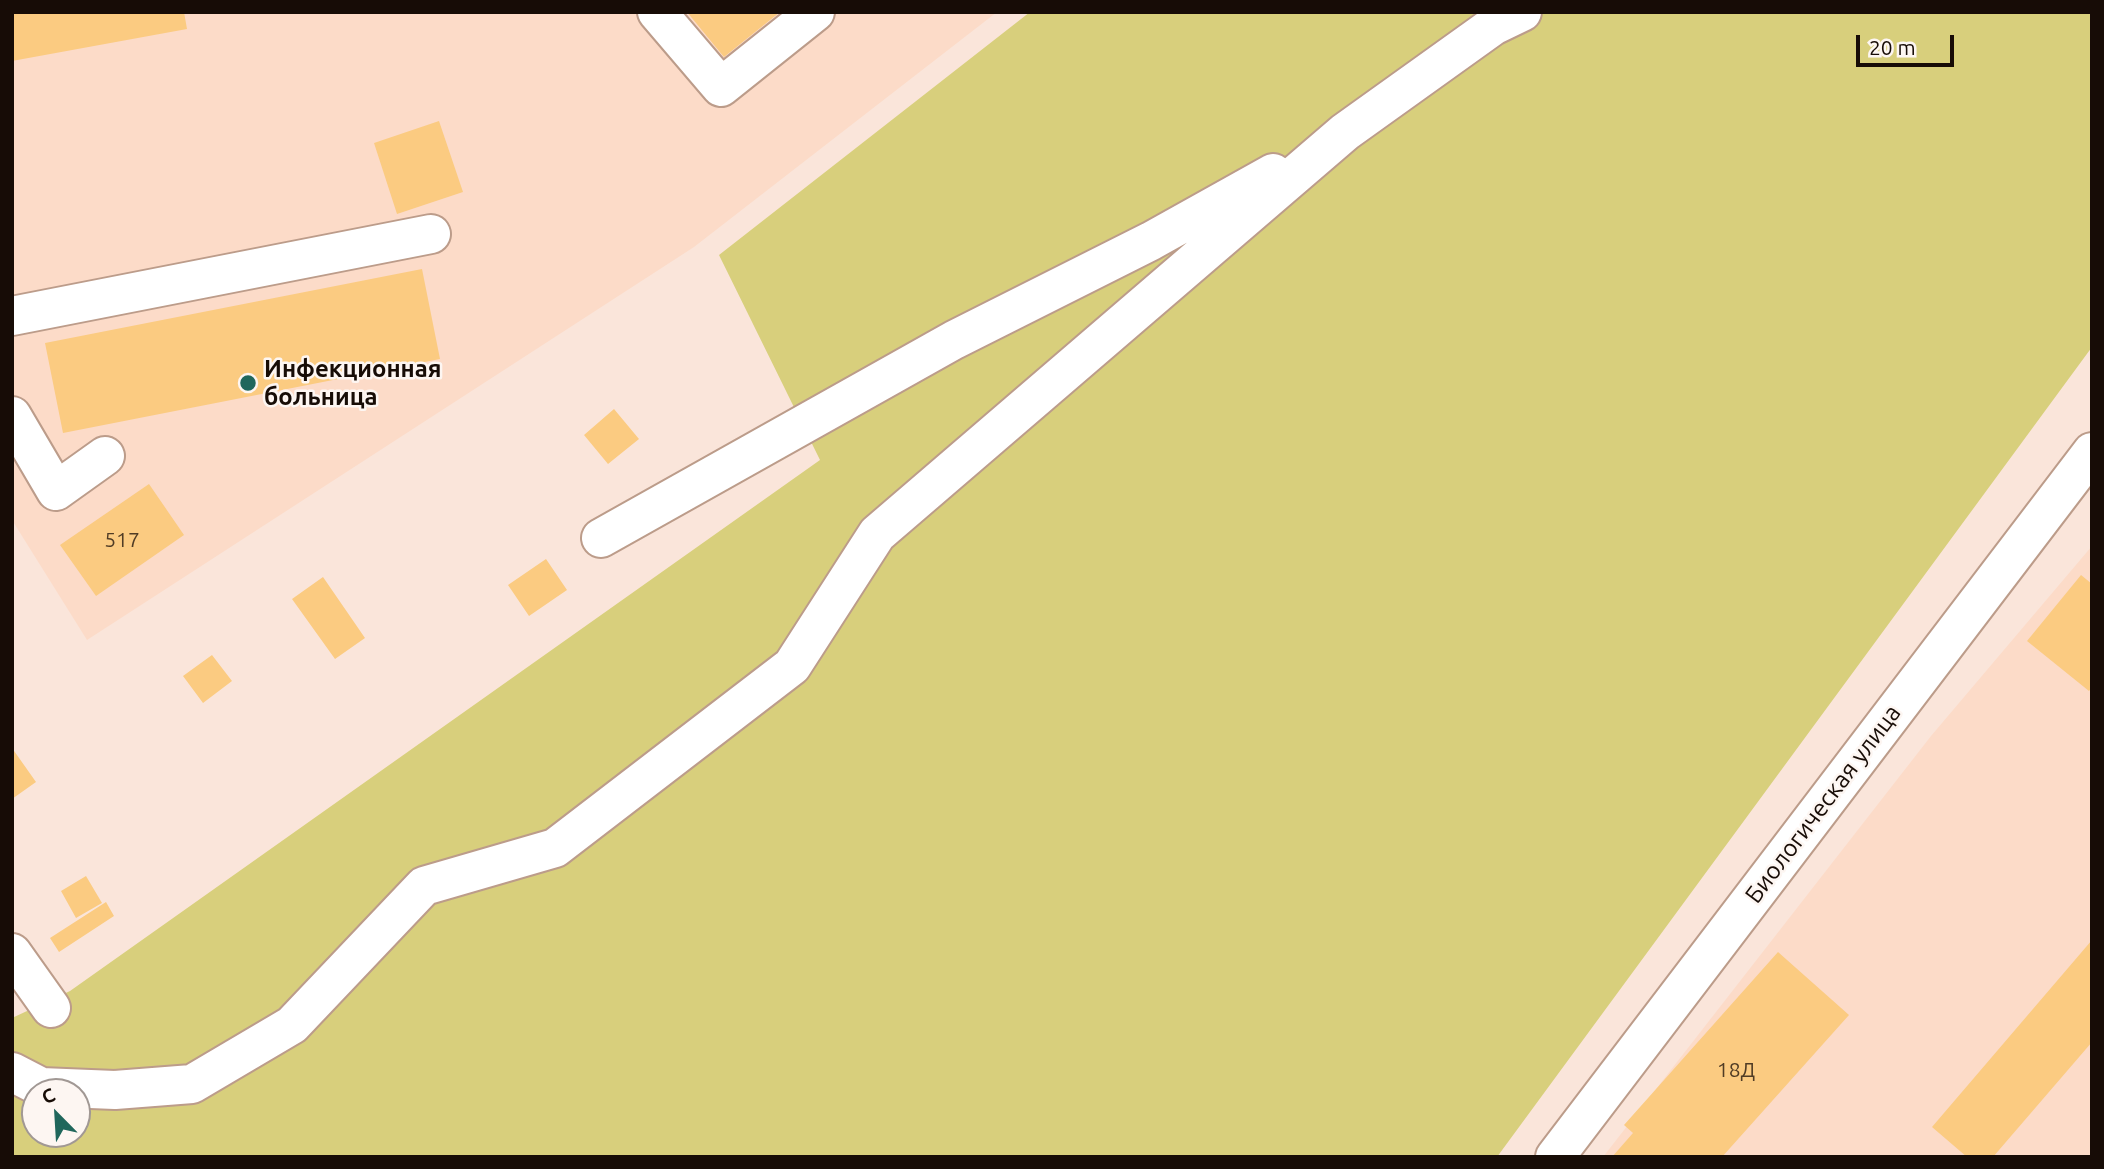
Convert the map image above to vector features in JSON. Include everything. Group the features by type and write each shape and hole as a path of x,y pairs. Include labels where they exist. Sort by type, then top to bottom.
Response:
{"street":[{"path":"657,12 721,87 815,12"},
{"path":"12,1072 41,1087 115,1090 192,1084 292,1025 424,886 555,848 792,666 877,534 1345,132 1493,26 1522,12"},
{"path":"601,538 954,340 1151,241 1345,132"},
{"path":"12,316 431,234"},
{"path":"12,415 56,491 105,456"},
{"name":"Биологическая улица","path":"1555,1157 2092,452"},
{"path":"12,953 51,1008"}],"shaded area":[{"name":"Инфекционная больница","path":"12,12 997,12 694,247 87,640 12,520"},
{"path":"1030,12 2092,12 2092,347 1497,1157 12,1157 12,1018 70,991 820,460 719,255"},
{"path":"2092,546 2092,1157 1603,1157 1931,736"}],"building":[{"path":"12,12 184,12 187,29 12,61"},
{"path":"687,12 780,12 724,57"},
{"path":"439,121 463,192 397,214 374,143"},
{"path":"422,269 440,359 63,433 45,343"},
{"path":"614,409 639,439 608,464 584,435"},
{"path":"149,484 184,535 96,596 60,545"},
{"path":"546,559 567,590 529,616 508,585"},
{"path":"2081,575 2092,584 2092,687 2089,691 2027,641"},
{"path":"323,577 365,638 335,659 292,599"},
{"path":"212,655 232,681 203,703 183,676"},
{"path":"12,748 36,782 12,799"},
{"path":"86,876 102,903 76,918 61,891"},
{"path":"106,902 114,916 59,952 50,938"},
{"path":"2092,940 2092,1042 1993,1157 1967,1157 1932,1127"},
{"path":"1778,952 1849,1015 1722,1157 1612,1157 1633,1133 1624,1125"}],"place":[{"name":"Инфекционная больница","path":"248,383"}]}
